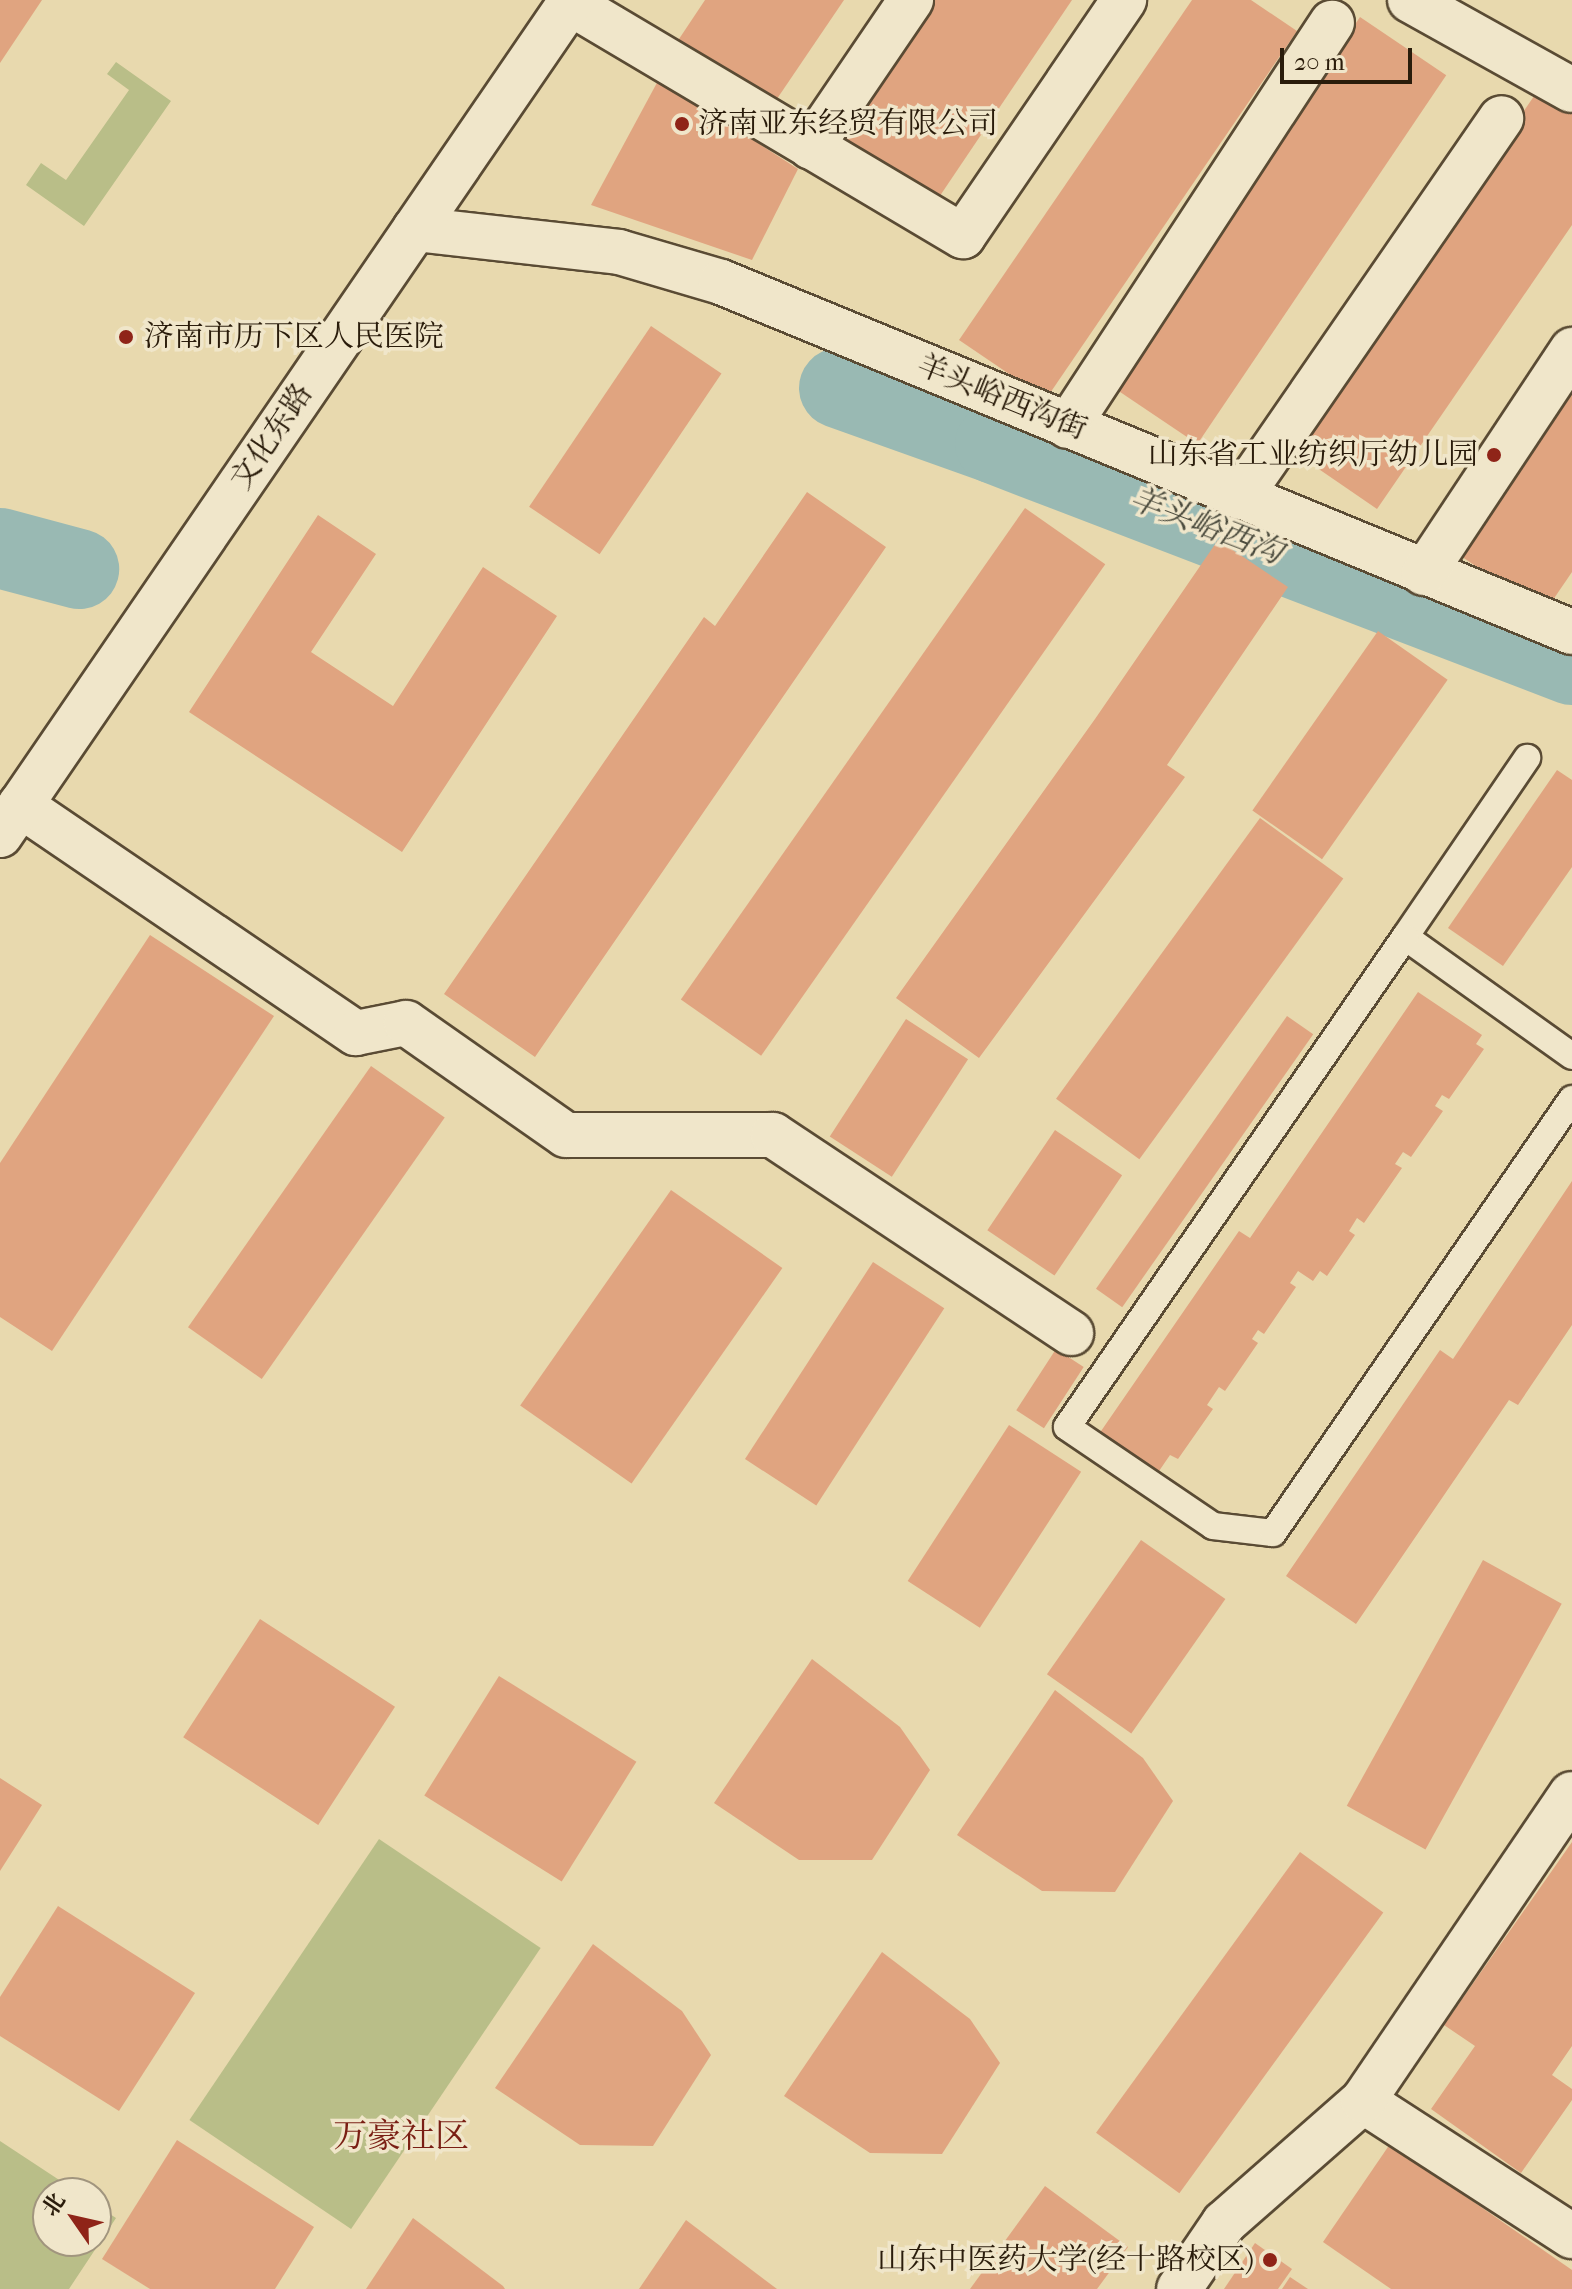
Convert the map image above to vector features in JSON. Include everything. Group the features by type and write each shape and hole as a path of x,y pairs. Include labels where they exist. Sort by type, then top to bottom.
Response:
{"street":[{"path":"811,147 911,0"},
{"path":"571,2 963,236 1124,0"},
{"path":"1410,0 1572,90"},
{"name":"文化东路","path":"10,820 571,2"},
{"path":"1068,426 1332,23"},
{"path":"1240,497 1501,118"},
{"name":"羊头峪西沟街","path":"415,229 619,252 707,278 1572,632"},
{"path":"1424,573 1572,350"},
{"path":"10,820 356,1033 406,1023 566,1135 773,1135 1071,1333"},
{"path":"1179,2289 1224,2223 1363,2101 1572,1794"},
{"path":"1363,2101 1572,2236"}],"lane":[{"path":"1527,758 1067,1427 1213,1526 1273,1533 1572,1099"},
{"path":"1405,937 1572,1056"},
{"path":"1071,1333 1111,1359"}],"green space":[{"path":"116,62 171,101 84,226 26,185 41,163 66,180 129,90 107,74"},
{"path":"379,1839 541,1948 351,2229 189,2120"},
{"path":"0,2141 55,2177 32,2177 32,2257 90,2257 69,2289 0,2289"}],"building":[{"path":"0,0 42,0 0,63"},
{"path":"705,0 844,0 764,118 669,54"},
{"path":"935,0 1072,0 925,218 831,154"},
{"path":"1192,0 1251,0 1297,31 1046,399 959,340"},
{"path":"1360,17 1446,75 1197,444 1111,386"},
{"name":"济南亚东经贸有限公司","path":"659,79 798,169 752,260 591,205"},
{"path":"1543,83 1572,103 1572,225 1377,509 1291,450"},
{"path":"651,326 721,374 600,554 529,507"},
{"path":"1572,387 1572,572 1544,613 1458,554"},
{"path":"807,492 886,547 535,1057 444,994 704,617 715,626"},
{"path":"1025,508 1105,564 761,1056 681,999"},
{"path":"318,515 376,554 311,652 393,706 483,567 557,616 402,852 189,712"},
{"path":"1218,540 1288,587 1167,765 1185,777 979,1058 896,998"},
{"path":"1378,631 1448,680 1322,859 1252,810"},
{"path":"1557,770 1572,780 1572,867 1503,966 1448,928"},
{"path":"1260,818 1343,879 1139,1159 1056,1099"},
{"path":"150,935 274,1016 52,1351 0,1317 0,1163"},
{"path":"1418,992 1482,1035 1476,1044 1484,1049 1449,1099 1442,1095 1435,1106 1443,1111 1411,1157 1403,1152 1395,1164 1402,1168 1364,1223 1357,1218 1349,1231 1355,1235 1327,1276 1320,1271 1313,1281 1298,1271 1290,1283 1296,1287 1264,1334 1258,1330 1252,1339 1258,1343 1225,1391 1219,1387 1207,1405 1213,1409 1178,1459 1170,1455 1157,1474 1099,1434 1239,1231 1250,1238"},
{"path":"1287,1016 1313,1034 1122,1307 1096,1289"},
{"path":"906,1019 968,1059 892,1177 830,1136"},
{"path":"371,1066 445,1118 262,1379 188,1327"},
{"path":"1055,1130 1122,1175 1054,1276 987,1230"},
{"path":"1572,1181 1572,1325 1518,1405 1509,1400 1356,1624 1286,1576 1440,1350 1453,1359"},
{"path":"671,1190 782,1268 632,1483 520,1405"},
{"path":"873,1262 944,1308 816,1505 745,1459"},
{"path":"1056,1349 1084,1367 1044,1428 1016,1410"},
{"path":"1009,1425 1081,1472 980,1628 908,1581"},
{"path":"1141,1540 1225,1599 1131,1733 1047,1674"},
{"path":"1483,1560 1562,1604 1425,1849 1347,1806"},
{"path":"260,1619 395,1707 318,1825 183,1737"},
{"path":"812,1659 900,1727 930,1770 872,1860 799,1860 714,1803"},
{"path":"499,1676 636,1762 562,1881 424,1796"},
{"path":"1055,1690 1143,1758 1173,1801 1115,1892 1042,1891 957,1835"},
{"path":"0,1778 42,1805 0,1871"},
{"path":"1572,1842 1572,2046 1552,2075 1572,2089 1572,2100 1521,2173 1431,2109 1475,2046 1444,2025"},
{"path":"1300,1852 1383,1913 1179,2193 1096,2133"},
{"path":"58,1906 195,1993 119,2111 0,2036 0,1997"},
{"path":"593,1944 682,2011 711,2055 653,2146 580,2145 495,2088"},
{"path":"882,1952 970,2019 1000,2063 942,2154 870,2153 784,2096"},
{"path":"177,2140 314,2227 275,2289 150,2289 102,2259 112,2257 112,2243"},
{"path":"1390,2144 1572,2270 1572,2289 1391,2289 1323,2242"},
{"path":"1045,2186 1128,2247 1097,2289 970,2289"},
{"path":"413,2218 503,2286 505,2289 366,2289"},
{"path":"686,2220 777,2289 639,2289"},
{"path":"1255,2243 1292,2269 1278,2289 1224,2289"},
{"path":"1290,2277 1308,2289 1282,2289"}],"waterway":[{"name":"羊头峪西沟","path":"839,388 995,444 1572,665"},
{"name":"羊头峪西沟","path":"0,548 79,569"}],"place":[{"name":"济南亚东经贸有限公司","path":"682,124"},
{"name":"济南市历下区人民医院","path":"126,337"},
{"name":"山东省工业纺织厅幼儿园","path":"1494,455"},
{"name":"山东中医药大学(经十路校区)","path":"1270,2260"}],"district":[{"name":"万豪社区","path":"401,2137"}]}
